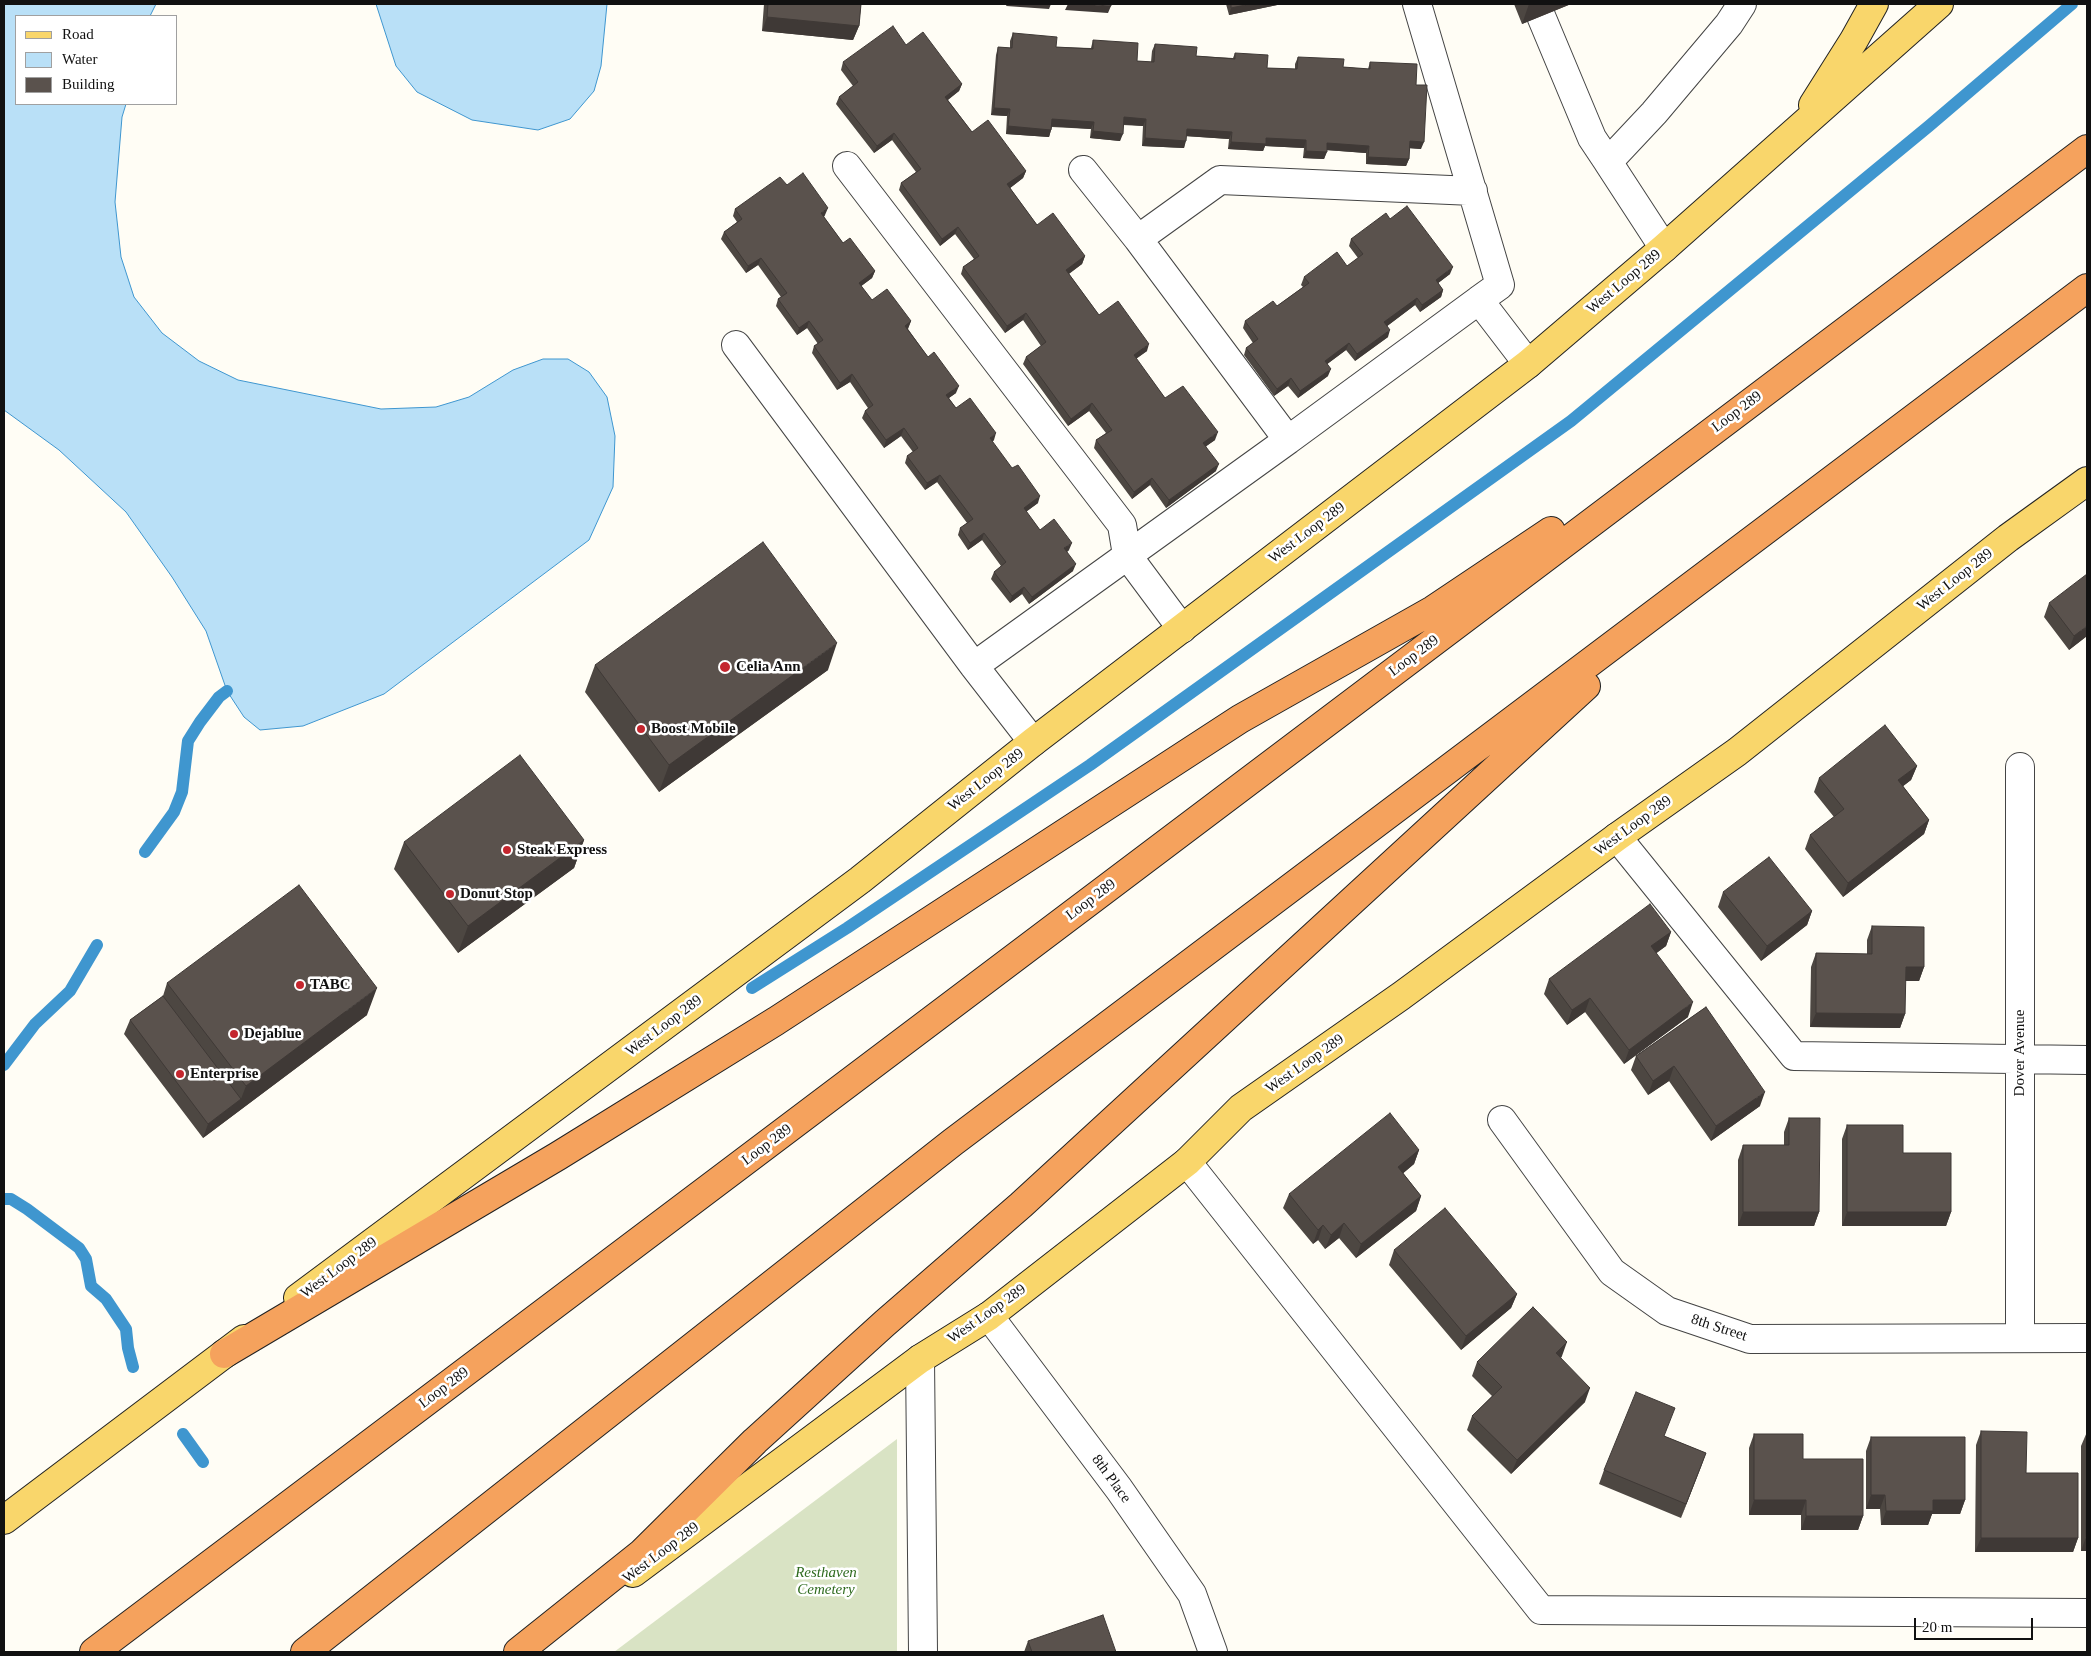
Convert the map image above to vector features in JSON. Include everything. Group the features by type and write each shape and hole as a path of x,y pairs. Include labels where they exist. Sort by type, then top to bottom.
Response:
{"highway":[{"name":"Loop 289","path":"94,1652 2087,149"},
{"path":"305,1652 953,1142 1702,580 2087,288"},
{"path":"224,1354 558,1156 726,1052 1240,719 1433,610 1815,353"},
{"path":"518,1652 642,1554 755,1441 1021,1205 1702,580"}],"main road":[{"path":"1794,134 1854,40 1874,4"},
{"name":"West Loop 289","path":"4,1520 860,880 1033,742 1528,364 1664,248 1939,4"},
{"name":"West Loop 289","path":"528,1652 920,1359 989,1316 1187,1162 1242,1108 1402,996 1617,837 1737,752 2008,538 2087,481"}],"street":[{"path":"974,666 1500,285 1417,4"},
{"path":"1608,162 1654,112 1729,24 1742,4"},
{"path":"1541,16 1592,138 1664,248"},
{"path":"847,166 1122,525 1127,555 1182,629"},
{"path":"1083,170 1138,239 1288,440"},
{"path":"1138,239 1220,180 1473,191"},
{"path":"1479,300 1528,364"},
{"path":"736,345 974,666 1033,742"},
{"name":"Dover Avenue","path":"2020,767 2020,1338"},
{"path":"1617,837 1794,1056 2087,1060"},
{"name":"8th Street","path":"1502,1120 1612,1272 1667,1311 1750,1339 2087,1338"},
{"path":"1187,1162 1541,1610 2087,1612"},
{"name":"8th Place","path":"989,1316 1120,1490 1192,1594 1213,1652"},
{"path":"920,1359 923,1652"}],"green space":[{"name":"Resthaven Cemetery","path":"897,1439 897,1652 614,1652"}],"water":[{"path":"4,4 156,4 150,15 15,15 15,105 126,105 122,117 115,202 121,257 134,297 162,333 199,361 238,380 381,409 436,407 469,397 513,370 543,359 568,359 589,372 607,397 615,436 613,487 589,540 384,694 303,726 260,730 244,717 227,691 206,631 172,577 126,512 59,450 4,410"},
{"path":"376,4 607,4 601,66 594,91 570,119 538,130 472,120 417,92 396,66"}],"building":[{"path":"768,4 861,4 859,26 767,17"},
{"path":"1078,4 1111,4 1111,6"},
{"path":"1231,4 1250,4 1231,8"},
{"path":"893,26 906,45 923,32 962,84 945,97 972,132 988,120 1026,171 1007,184 1037,225 1053,213 1085,256 1066,270 1099,315 1118,301 1149,344 1134,355 1165,398 1183,386 1218,432 1203,443 1219,464 1169,500 1152,478 1134,492 1096,440 1112,430 1092,403 1071,419 1026,357 1046,342 1026,313 1007,326 963,267 979,256 958,227 942,239 901,183 921,169 894,133 877,146 839,97 858,82 843,62"},
{"path":"1013,33 1057,37 1056,47 1093,49 1093,40 1138,43 1137,61 1154,62 1155,44 1197,47 1196,56 1235,59 1235,53 1268,55 1267,68 1297,69 1298,57 1344,59 1343,67 1370,69 1370,62 1417,64 1416,85 1427,85 1424,142 1410,141 1409,159 1368,157 1369,146 1327,143 1327,152 1306,151 1306,140 1266,138 1266,144 1231,142 1232,132 1187,129 1186,141 1145,138 1146,119 1124,117 1123,134 1093,131 1094,122 1052,119 1051,130 1008,126 1010,109 994,108 998,47 1012,48"},
{"path":"803,173 828,208 821,213 843,243 850,238 875,271 859,283 872,300 887,289 911,321 905,326 928,357 934,352 959,386 946,395 956,408 970,398 996,433 990,438 1012,468 1018,465 1040,496 1024,508 1040,530 1054,519 1072,543 1064,548 1076,564 1032,597 1024,587 1012,596 994,572 1006,562 984,533 970,543 960,528 973,519 940,475 927,483 907,456 918,448 904,428 886,440 865,411 873,405 852,374 840,383 814,346 823,340 809,321 799,328 778,299 787,293 761,258 748,266 724,232 742,219 735,209 780,177 787,185"},
{"path":"1407,206 1453,267 1436,280 1443,290 1422,305 1417,298 1384,322 1390,330 1357,354 1349,343 1325,361 1331,369 1300,391 1291,378 1277,389 1246,348 1258,339 1245,321 1273,301 1277,306 1309,283 1304,277 1337,252 1347,266 1363,254 1351,239 1386,213 1390,219"},
{"name":"Celia Ann","path":"763,542 837,643 669,765 595,665"},
{"path":"2087,574 2087,626 2074,636 2049,603"},
{"path":"1885,725 1917,766 1898,780 1929,820 1848,883 1810,835 1844,809 1819,778"},
{"path":"520,755 584,840 468,926 404,842"},
{"path":"1769,857 1812,911 1767,946 1723,892"},
{"path":"299,885 377,988 246,1086 167,983"},
{"path":"1650,904 1671,932 1651,946 1693,1002 1629,1050 1590,998 1572,1010 1549,979"},
{"path":"1872,926 1924,927 1924,967 1906,967 1905,1014 1816,1013 1816,953 1872,954"},
{"name":"Enterprise","path":"163,996 241,1099 208,1124 130,1020"},
{"path":"1706,1007 1765,1092 1716,1126 1674,1066 1653,1081 1636,1056"},
{"path":"1390,1113 1419,1150 1398,1167 1421,1196 1361,1244 1344,1223 1331,1235 1323,1225 1318,1230 1289,1194"},
{"path":"1789,1118 1820,1118 1819,1212 1743,1212 1743,1145 1789,1145"},
{"path":"1847,1125 1903,1125 1903,1153 1951,1153 1951,1212 1847,1212"},
{"path":"1445,1208 1517,1294 1466,1336 1394,1250"},
{"path":"1533,1307 1567,1342 1556,1353 1590,1388 1517,1460 1472,1416 1502,1387 1477,1362"},
{"path":"1636,1392 1675,1408 1664,1436 1706,1453 1686,1504 1604,1470"},
{"path":"1981,1431 2027,1432 2026,1473 2078,1473 2078,1538 1981,1538"},
{"path":"2087,1432 2087,1537 2086,1537"},
{"path":"1754,1434 1803,1434 1803,1459 1863,1459 1863,1516 1806,1516 1806,1500 1754,1500"},
{"path":"1871,1437 1965,1437 1965,1500 1933,1500 1933,1511 1886,1511 1885,1495 1871,1495"},
{"path":"1103,1615 1116,1652 1032,1652 1028,1641"}],"waterway":[{"path":"752,988 847,928 1090,765 1571,421 1929,126 2072,4"},
{"path":"145,852 174,812 182,792 188,741 219,697 227,691"},
{"path":"4,1065 35,1024 70,991 97,945"},
{"path":"4,1199 11,1199 27,1209 79,1248 86,1259 91,1286 106,1299 126,1329 133,1367"},
{"path":"183,1434 203,1462"}],"place":[{"name":"Celia Ann","path":"725,667"},
{"name":"Boost Mobile","path":"641,729"},
{"name":"Steak Express","path":"507,850"},
{"name":"Donut Stop","path":"450,894"},
{"name":"TABC","path":"300,985"},
{"name":"Dejablue","path":"234,1034"},
{"name":"Enterprise","path":"180,1074"}]}
